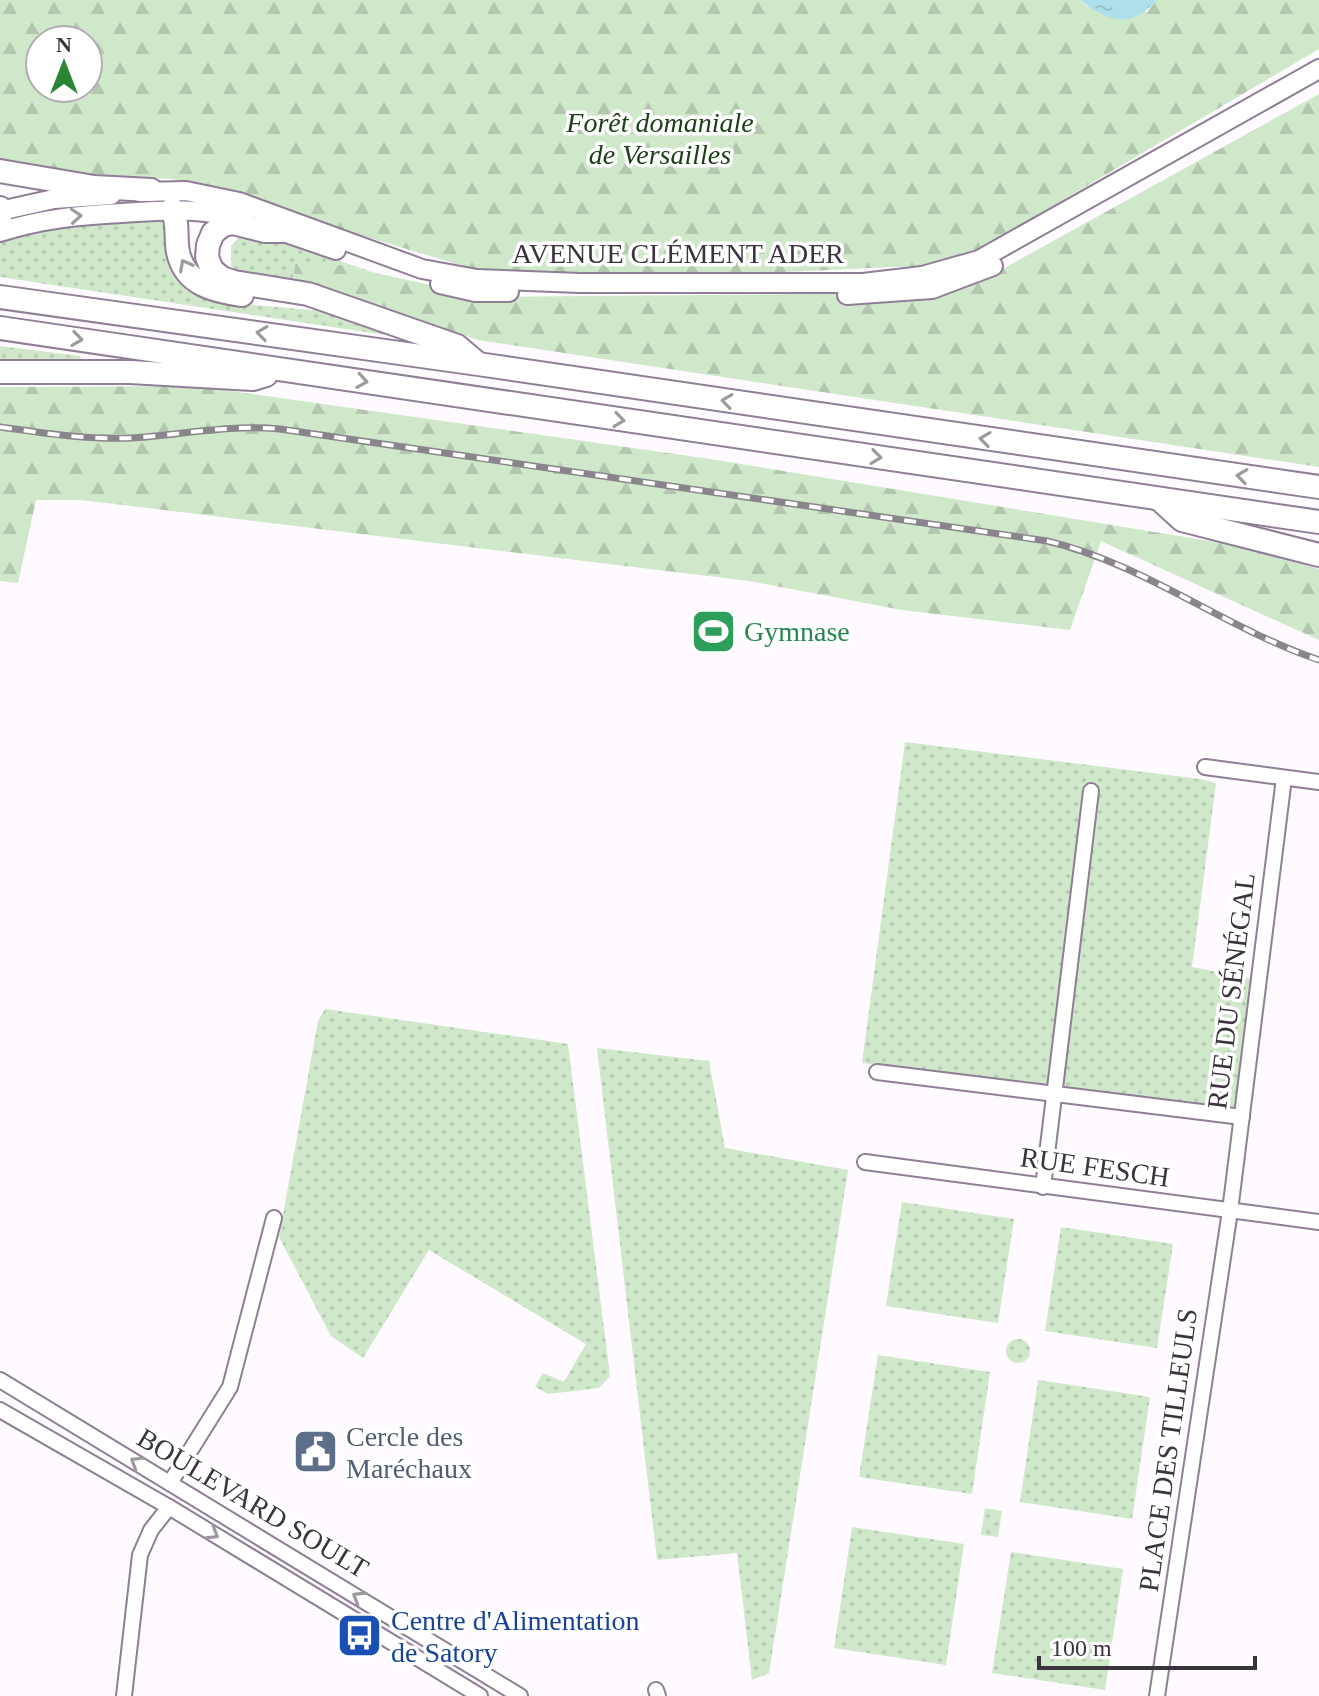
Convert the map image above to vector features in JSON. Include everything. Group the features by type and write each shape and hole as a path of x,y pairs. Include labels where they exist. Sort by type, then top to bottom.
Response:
{"highway":[{"path":"0,171 94,187 151,190"},
{"path":"172,209 176,217 178,253 184,270 197,283 213,291 334,305"},
{"path":"0,210 0,217"},
{"path":"281,231 265,231 233,223 223,225 213,233 208,245 207,257 212,270 222,278 308,294 457,346 478,364"},
{"path":"0,297 1319,487"},
{"path":"0,328 1319,522"},
{"path":"0,372 130,372 253,379 285,369"},
{"path":"1159,499 1182,520 1319,555"}],"main road":[{"name":"AVENUE CLÉMENT ADER","path":"0,210 54,199 151,190 186,191 239,202 422,269 477,279 580,283 863,283 922,276 979,260 1319,69"},
{"name":"AVENUE CLÉMENT ADER","path":"0,232 57,217 172,209 207,210 281,231 425,281 475,292 871,295 932,289 985,270 1319,81"},
{"path":"151,190 168,202 172,209"}],"street":[{"path":"1205,767 1319,782"},
{"name":"RUE DU SÉNÉGAL","path":"1230,1211 1284,778"},
{"path":"1043,1187 1091,791"},
{"path":"877,1072 1242,1117"},
{"name":"RUE FESCH","path":"865,1162 1319,1222"},
{"name":"PLACE DES TILLEULS","path":"1157,1696 1230,1211"},
{"path":"170,1483 230,1387 274,1218"},
{"name":"BOULEVARD SOULT","path":"0,1380 520,1696"},
{"name":"BOULEVARD SOULT","path":"0,1410 169,1507 480,1696"},
{"path":"124,1696 140,1555 151,1530 169,1507"}],"green space":[{"name":"Forêt domaniale de Versailles","path":"0,0 1080,0 1087,6 1147,12 1156,0 1319,0 1319,49 978,250 916,266 718,275 480,271 173,179 78,175 0,163"},
{"path":"1319,94 1319,467 478,340 335,291 293,282 295,264 335,264 485,297 915,293 988,277"},
{"path":"171,213 174,241 221,302 335,312 406,338 0,277 0,240 26,228"},
{"path":"250,235 276,240 376,273 335,264 295,264 293,282 240,273 231,266 231,246 238,238"},
{"path":"0,346 80,356 78,367 0,367"},
{"path":"196,386 710,459 1258,549 1319,569 1319,640 1101,541 1070,630 902,610 749,581 81,500 36,500 18,583 0,581 0,387"},
{"path":"905,742 1216,783 1192,967 1252,979 1236,1109 862,1063"},
{"path":"325,1009 568,1044 610,1376 599,1388 548,1394 535,1387 543,1373 564,1382 586,1344 429,1250 363,1358 331,1336 279,1237 318,1021"},
{"path":"597,1048 709,1061 725,1148 848,1170 769,1673 752,1680 737,1553 657,1560"},
{"path":"902,1202 1014,1219 998,1323 886,1306"},
{"path":"1061,1227 1173,1244 1157,1348 1045,1331"},
{"path":"1018,1339 1026,1343 1030,1351 1026,1359 1018,1363 1010,1359 1006,1351 1010,1343"},
{"path":"878,1355 990,1372 972,1494 859,1477"},
{"path":"1038,1380 1150,1397 1132,1519 1020,1502"},
{"path":"985,1508 1002,1511 998,1537 981,1535"},
{"path":"852,1527 964,1544 946,1665 834,1648"},
{"path":"1011,1552 1123,1569 1105,1690 992,1673"}],"water":[{"path":"1080,0 1156,0 1138,16 1120,19 1100,13"}],"railway":[{"path":"0,427 65,436 115,438 224,429 280,429 1047,541 1117,565 1284,647 1319,660"}],"place":[{"name":"Gymnase","path":"713,631"},
{"name":"Cercle des Maréchaux","path":"315,1452"},
{"name":"Centre d'Alimentation de Satory","path":"360,1636"}]}
